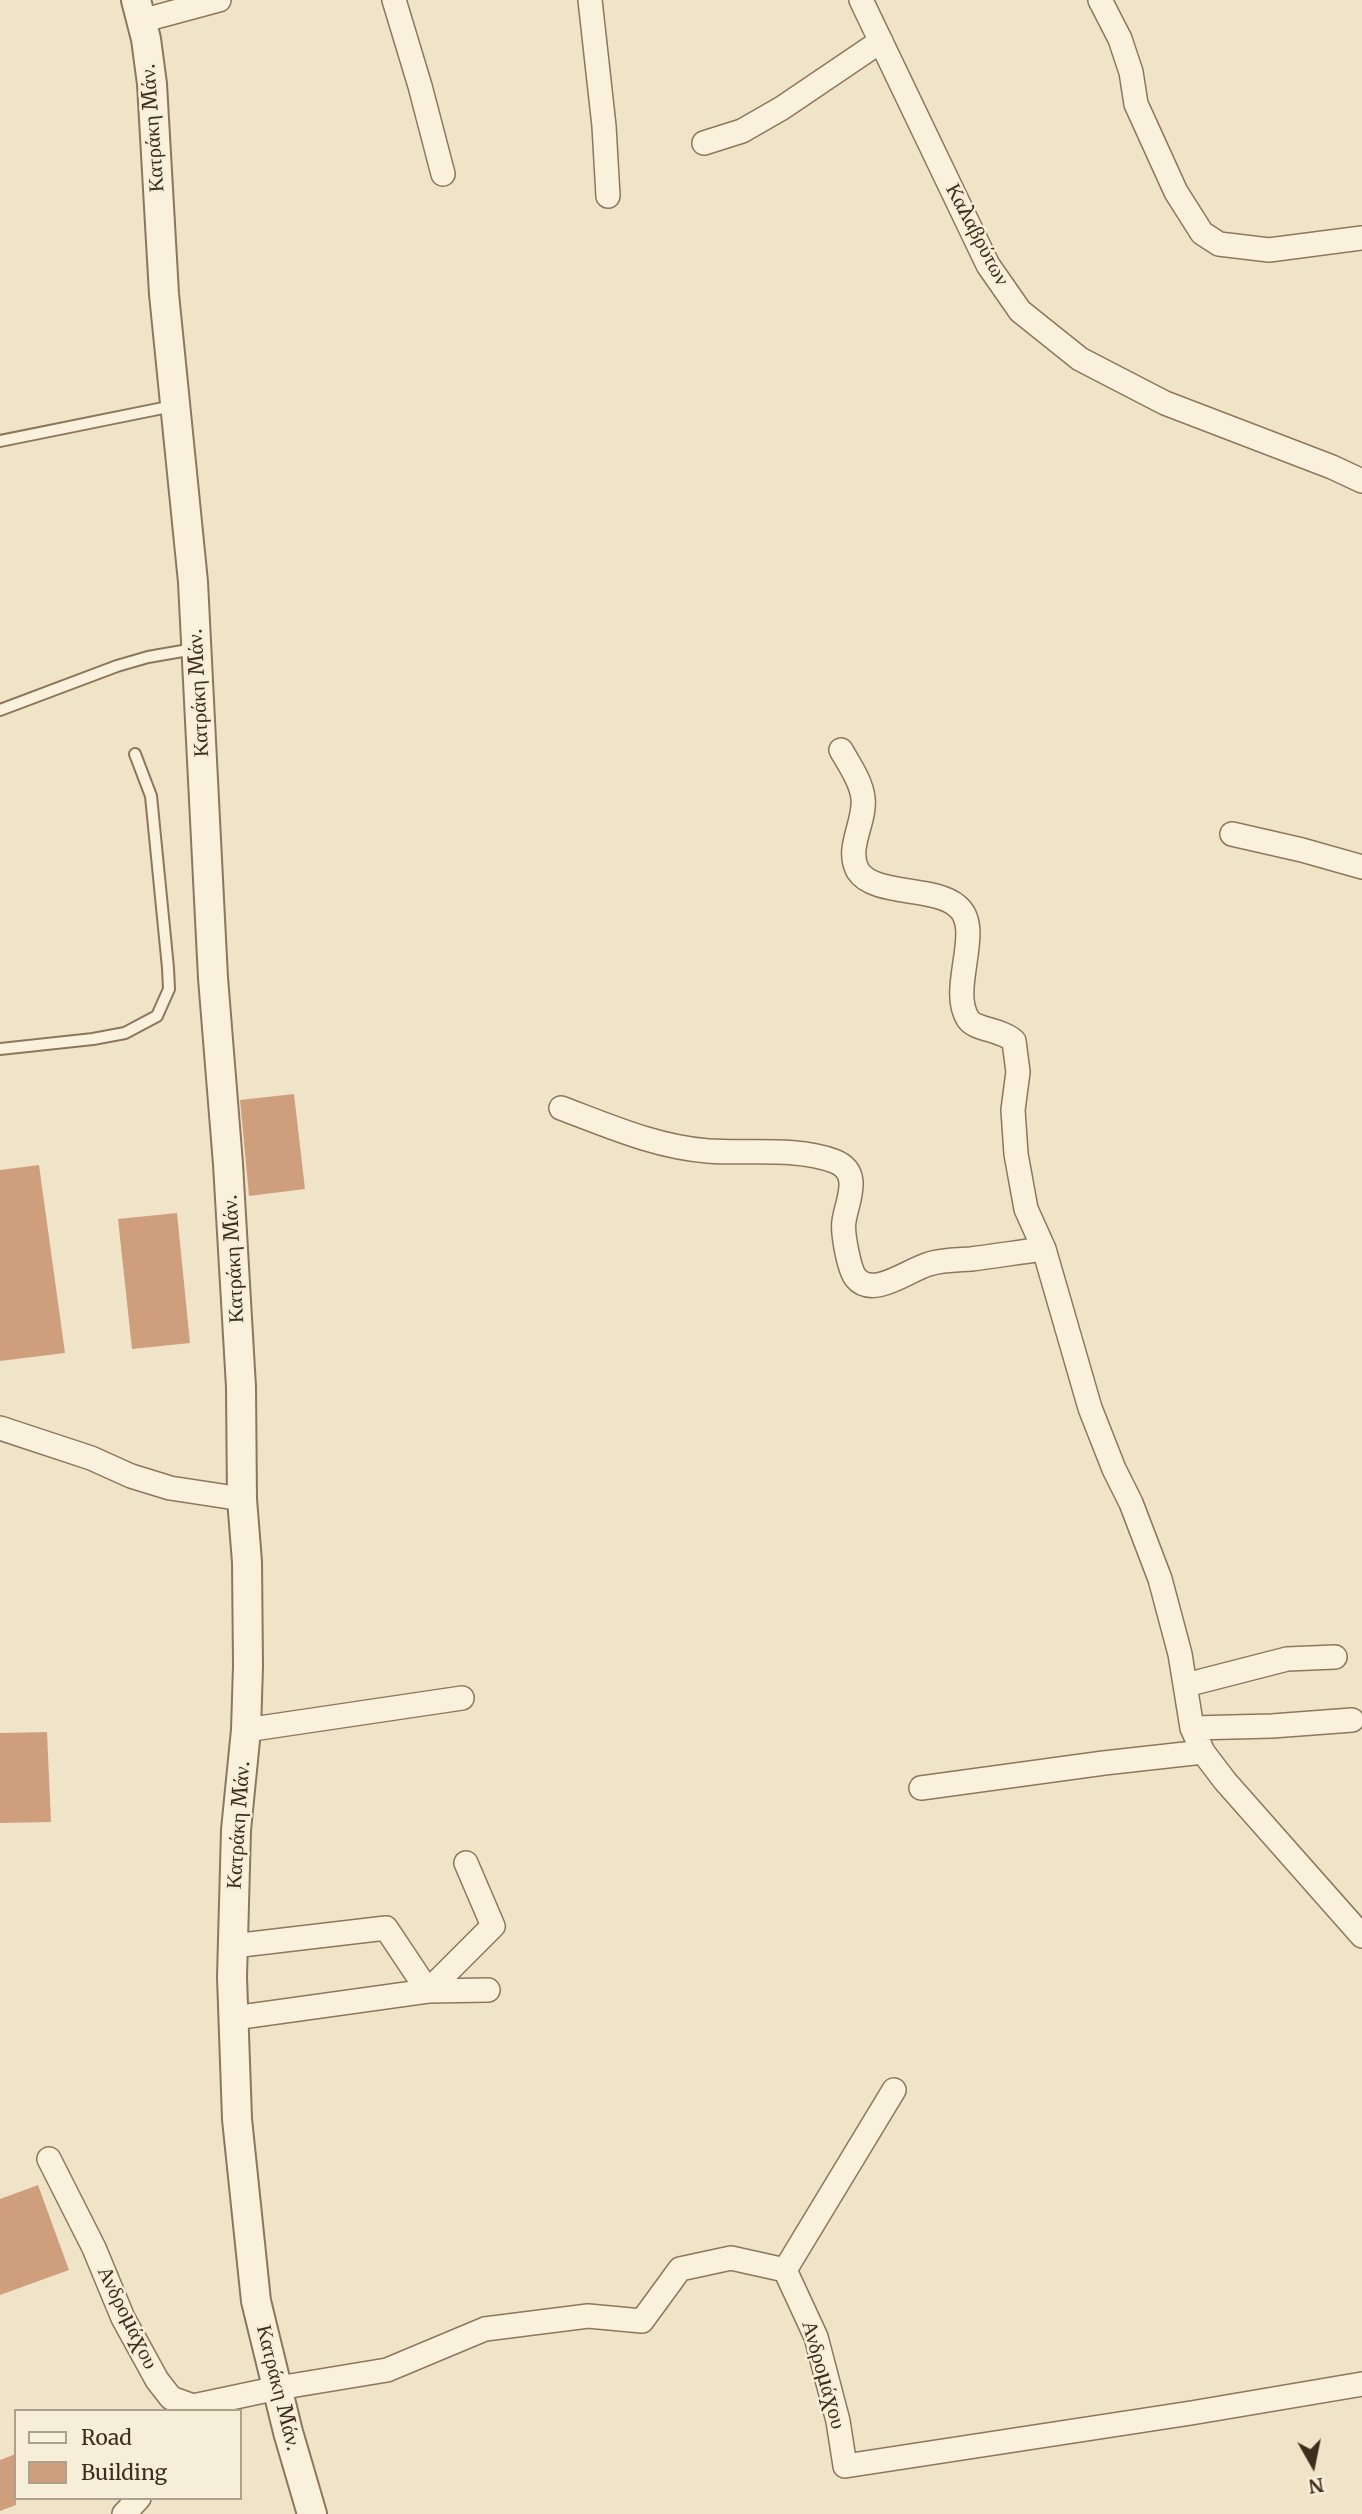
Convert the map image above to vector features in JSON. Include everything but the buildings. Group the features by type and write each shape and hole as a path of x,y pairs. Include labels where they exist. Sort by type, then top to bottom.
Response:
{"street":[{"path":"139,10 219,0"},
{"path":"394,0 443,174"},
{"path":"590,0 604,126 608,196"},
{"name":"Καλαβρύτων","path":"861,0 988,265 1020,311 1080,359 1165,403 1362,481"},
{"path":"1100,0 1120,39 1141,116 1176,192 1202,233 1219,244 1269,250 1362,238"},
{"name":"Κατράκη Μάν.","path":"139,10 152,84 160,240 193,582 213,978 241,1387 248,1666 246,1730 236,1830 233,1946 237,2119 256,2301 312,2514"},
{"path":"704,143 742,131 762,120 881,41"},
{"path":"841,750 863,796 863,810 854,847 858,870 870,882 918,891 954,903 966,917 966,951 960,992 967,1018 972,1024 1006,1033 1014,1041 1018,1072 1013,1110 1016,1154 1026,1209 1044,1249 1090,1408 1160,1579 1186,1685 1192,1728 1203,1752 1225,1781 1362,1936"},
{"path":"1232,834 1362,867"},
{"path":"561,1108 668,1146 707,1151 790,1153 839,1163 848,1172 853,1187 843,1224 847,1251 855,1278 874,1286 929,1264 1044,1249"},
{"path":"0,1428 170,1488 242,1499"},
{"path":"1186,1685 1287,1659 1335,1657"},
{"path":"246,1730 462,1698"},
{"path":"1192,1728 1352,1720"},
{"path":"921,1788 1203,1752"},
{"path":"428,1991 493,1926 466,1863"},
{"path":"233,1946 386,1928 428,1991"},
{"path":"234,2018 428,1991 488,1990"},
{"path":"785,2270 894,2090"},
{"name":"Ανδρομάχου","path":"49,2159 94,2248 122,2318 168,2404 193,2406 278,2388 387,2371 485,2329 588,2316 642,2321 680,2269 731,2258 785,2270 816,2337 838,2421 845,2466 1362,2384"},
{"path":"124,2514 137,2500"}],"lane":[{"path":"0,441 176,406"},
{"path":"0,710 117,666 196,648"},
{"path":"0,1049 125,1033 157,1016 169,989 168,968 151,796 135,754"}]}
